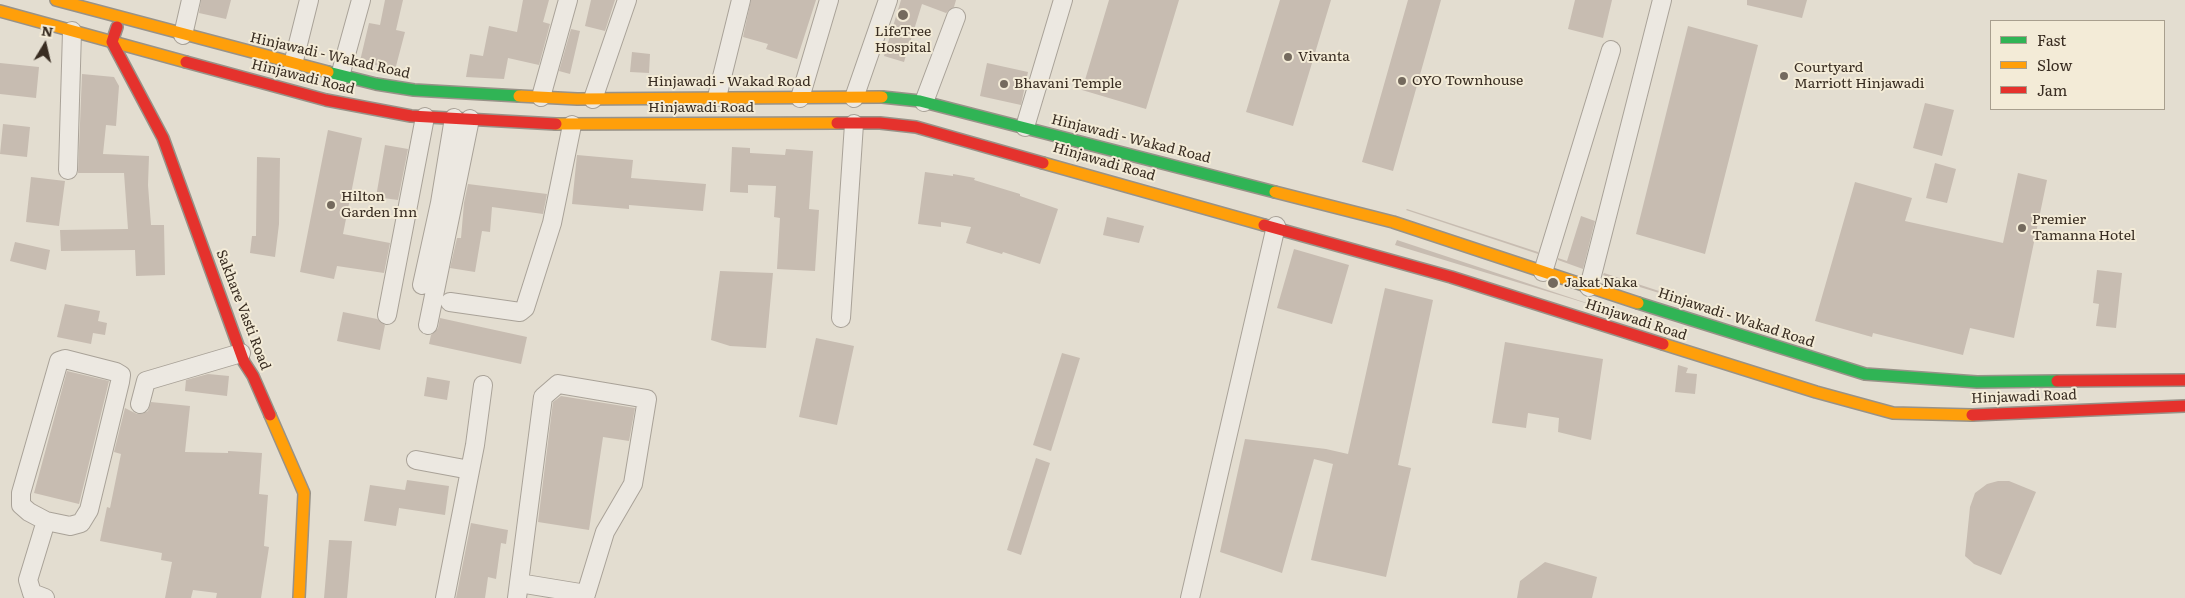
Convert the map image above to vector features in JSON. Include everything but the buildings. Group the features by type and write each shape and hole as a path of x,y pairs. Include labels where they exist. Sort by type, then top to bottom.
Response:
{"main road":[{"name":"Hinjawadi - Wakad Road","path":"62,1 340,76 414,90 541,97 882,98 924,102 1393,222 1589,287 1865,374 1977,382 2185,380"},
{"name":"Hinjawadi Road","path":"0,11 326,100 425,117 572,125 633,123 705,125 727,123 880,123 916,127 1276,226 1451,277 1816,392 1893,413 1989,414 2185,406"},
{"path":"112,42 121,17"},
{"name":"Sakhare Vasti Road","path":"112,42 163,138 241,353 304,493 299,598"}],"street":[{"path":"183,34 191,0"},
{"path":"293,64 309,0"},
{"path":"340,76 361,0"},
{"path":"541,97 568,0"},
{"path":"593,98 627,0"},
{"path":"717,97 741,0"},
{"path":"800,98 829,0"},
{"path":"854,98 888,0"},
{"path":"1025,127 1063,0"},
{"path":"1589,287 1662,0"},
{"path":"924,102 956,18"},
{"path":"68,170 72,31"},
{"path":"1543,272 1612,50"},
{"path":"387,315 425,117"},
{"path":"422,286 440,202 462,119"},
{"path":"428,325 462,119"},
{"path":"841,318 854,124"},
{"path":"450,302 520,312 524,308 552,223 572,125"},
{"path":"1190,598 1276,226"},
{"path":"140,404 146,380 241,353"},
{"path":"64,359 116,372 121,375 120,382 89,510 81,523 70,526 46,521 28,512 21,505 22,493 58,361 64,359"},
{"path":"445,598 470,470 483,384"},
{"path":"558,384 647,399 633,484 605,532 586,594 518,591 544,397 558,384"},
{"path":"416,460 470,470"},
{"path":"45,598 32,593 28,580 46,521"}],"traffic: fast":[{"path":"328,72 376,84 414,90 519,96"},
{"path":"882,97 920,101 1275,192"},
{"path":"1638,303 1865,374 1977,382 2057,381"}],"traffic: slow":[{"path":"56,0 328,72"},
{"path":"0,11 186,62"},
{"path":"519,96 577,99 882,97"},
{"path":"556,124 837,123"},
{"path":"1043,163 1264,225"},
{"path":"1275,192 1393,222 1638,303"},
{"path":"1663,344 1816,392 1893,413 1972,415"},
{"path":"270,415 304,493 299,598"}],"traffic: jam":[{"path":"117,27 112,42 163,138 244,362 253,376 270,415"},
{"path":"186,62 326,100 411,116 556,124"},
{"path":"837,123 880,123 916,127 1043,163"},
{"path":"1264,225 1451,277 1663,344"},
{"path":"2057,381 2185,380"},
{"path":"1972,415 2185,406"}],"place":[{"name":"LifeTree Hospital","path":"903,15"},
{"name":"Vivanta","path":"1288,57"},
{"name":"Courtyard Marriott Hinjawadi","path":"1784,76"},
{"name":"OYO Townhouse","path":"1402,81"},
{"name":"Bhavani Temple","path":"1004,84"},
{"name":"Hilton Garden Inn","path":"331,205"},
{"name":"Premier Tamanna Hotel","path":"2022,228"},
{"name":"Jakat Naka","path":"1553,283"}]}
